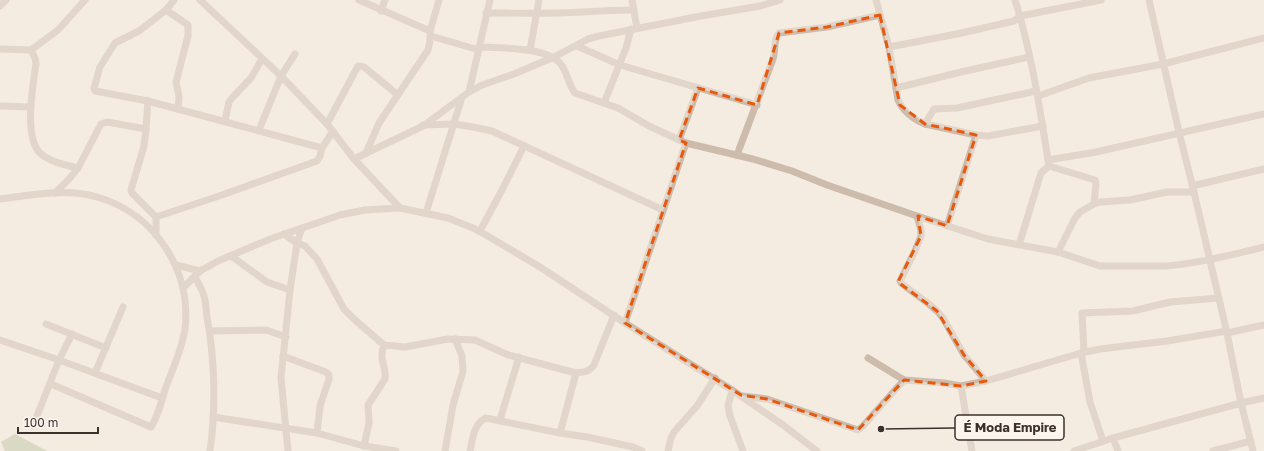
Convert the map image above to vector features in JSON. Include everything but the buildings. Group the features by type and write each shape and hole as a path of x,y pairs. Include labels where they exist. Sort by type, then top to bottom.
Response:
{"street":[{"path":"0,6 6,0"},
{"path":"0,49 31,50 58,30 85,0"},
{"path":"174,0 166,10 139,31 115,43 100,67 94,88 95,91 148,100 322,148"},
{"path":"200,0 281,76 327,124 354,159 400,208"},
{"path":"359,0 430,34 479,48 530,50 554,57 566,72 575,93 618,108 649,126 682,141 792,171 827,185 916,216 988,238 1058,252 1100,266 1166,266 1210,259 1264,247"},
{"path":"381,11 385,0"},
{"path":"366,153 379,123 428,50 430,34 439,0"},
{"path":"469,92 490,0"},
{"path":"530,50 539,0"},
{"path":"604,103 634,29 634,10 632,0"},
{"path":"354,159 423,126 469,92 482,85 514,74 554,57 588,39 701,16 760,6 780,0"},
{"path":"876,0 889,47 898,100 900,105 910,115 925,124 976,135 994,136 1043,126"},
{"path":"1015,0 1037,93 1049,163"},
{"path":"889,47 957,34 1014,21 1020,16 1101,0"},
{"path":"1150,1 1163,64 1227,332 1241,403 1254,451"},
{"path":"166,10 188,25 188,36 176,82 179,96 178,109"},
{"path":"486,13 536,14 634,10"},
{"path":"737,155 773,59 777,35 779,33 827,27 880,15"},
{"path":"925,124 934,109 957,108 1037,93 1089,78 1163,64 1264,38"},
{"path":"577,46 620,65 757,105"},
{"path":"31,50 36,64 31,107 31,131 36,148 40,153 53,161 78,168"},
{"path":"259,130 281,76 295,54"},
{"path":"896,88 1029,57"},
{"path":"225,121 229,102 251,78 262,59"},
{"path":"327,124 358,66 364,67 398,95"},
{"path":"625,322 663,210 698,88"},
{"path":"426,213 462,97"},
{"path":"148,100 144,146 131,190 132,193 156,217 156,235"},
{"path":"0,106 31,107"},
{"path":"1019,245 1041,173 1049,163 1179,132 1264,114"},
{"path":"56,193 78,168 101,124 107,122 146,129"},
{"path":"423,126 454,124 492,131 663,210"},
{"path":"156,217 317,161 322,148 333,131"},
{"path":"947,226 976,135"},
{"path":"480,232 524,146"},
{"path":"1049,163 1095,180 1094,204"},
{"path":"1058,252 1075,218 1080,212 1094,204 1100,202 1130,200 1167,192 1193,189 1264,169"},
{"path":"0,199 56,193 84,194 108,200 130,211 156,235 176,265 183,288 186,314 184,336 151,427 50,384"},
{"path":"183,288 197,274 218,261 284,234 329,218 352,212 400,208 448,218 480,232 508,247 741,395 817,451"},
{"path":"916,216 921,230 921,236 900,281 937,311 943,318 964,355 986,381"},
{"path":"288,451 281,387 290,290 302,228"},
{"path":"284,234 305,246 317,259 344,309 384,345 405,347 440,340 475,340 508,355 576,372 586,372 594,365 614,315"},
{"path":"231,256 267,282 290,290"},
{"path":"176,265 197,274"},
{"path":"197,274 203,294 210,331 213,371 213,433 210,451"},
{"path":"1103,441 1090,402 1082,352 1082,313 1133,311 1170,302 1218,298"},
{"path":"95,373 123,307"},
{"path":"46,324 106,348"},
{"path":"868,358 904,380 944,383 961,386 986,381 1082,352 1167,341 1264,325"},
{"path":"210,331 266,330 286,337"},
{"path":"33,426 59,360 72,334"},
{"path":"0,340 162,398"},
{"path":"445,451 453,406 463,371 462,356 455,340"},
{"path":"364,446 369,423 368,405 385,379 386,375 381,357 384,345"},
{"path":"283,356 326,372 329,375 320,406 317,433"},
{"path":"500,420 519,357"},
{"path":"560,433 576,372"},
{"path":"668,451 674,432 697,406 715,378"},
{"path":"741,395 767,399 858,430 904,380"},
{"path":"961,386 972,451"},
{"path":"732,390 728,406 730,416 743,451"},
{"path":"1076,451 1113,438 1264,398"},
{"path":"213,417 317,433 364,446 396,451"},
{"path":"470,451 474,430 481,420 486,418 587,437 633,447 642,451"},
{"path":"1113,438 1118,451"},
{"path":"1213,451 1251,441"}],"highlighted area":[{"path":"880,15 900,105 925,124 976,135 947,226 918,216 921,236 898,282 937,311 964,355 986,381 961,386 904,380 858,430 767,399 741,395 625,323 686,143 679,140 698,88 757,105 779,33 827,27"}],"green space":[{"path":"15,434 47,451 5,451 1,442"}],"place":[{"name":"É Moda Empire","path":"881,429"}]}
